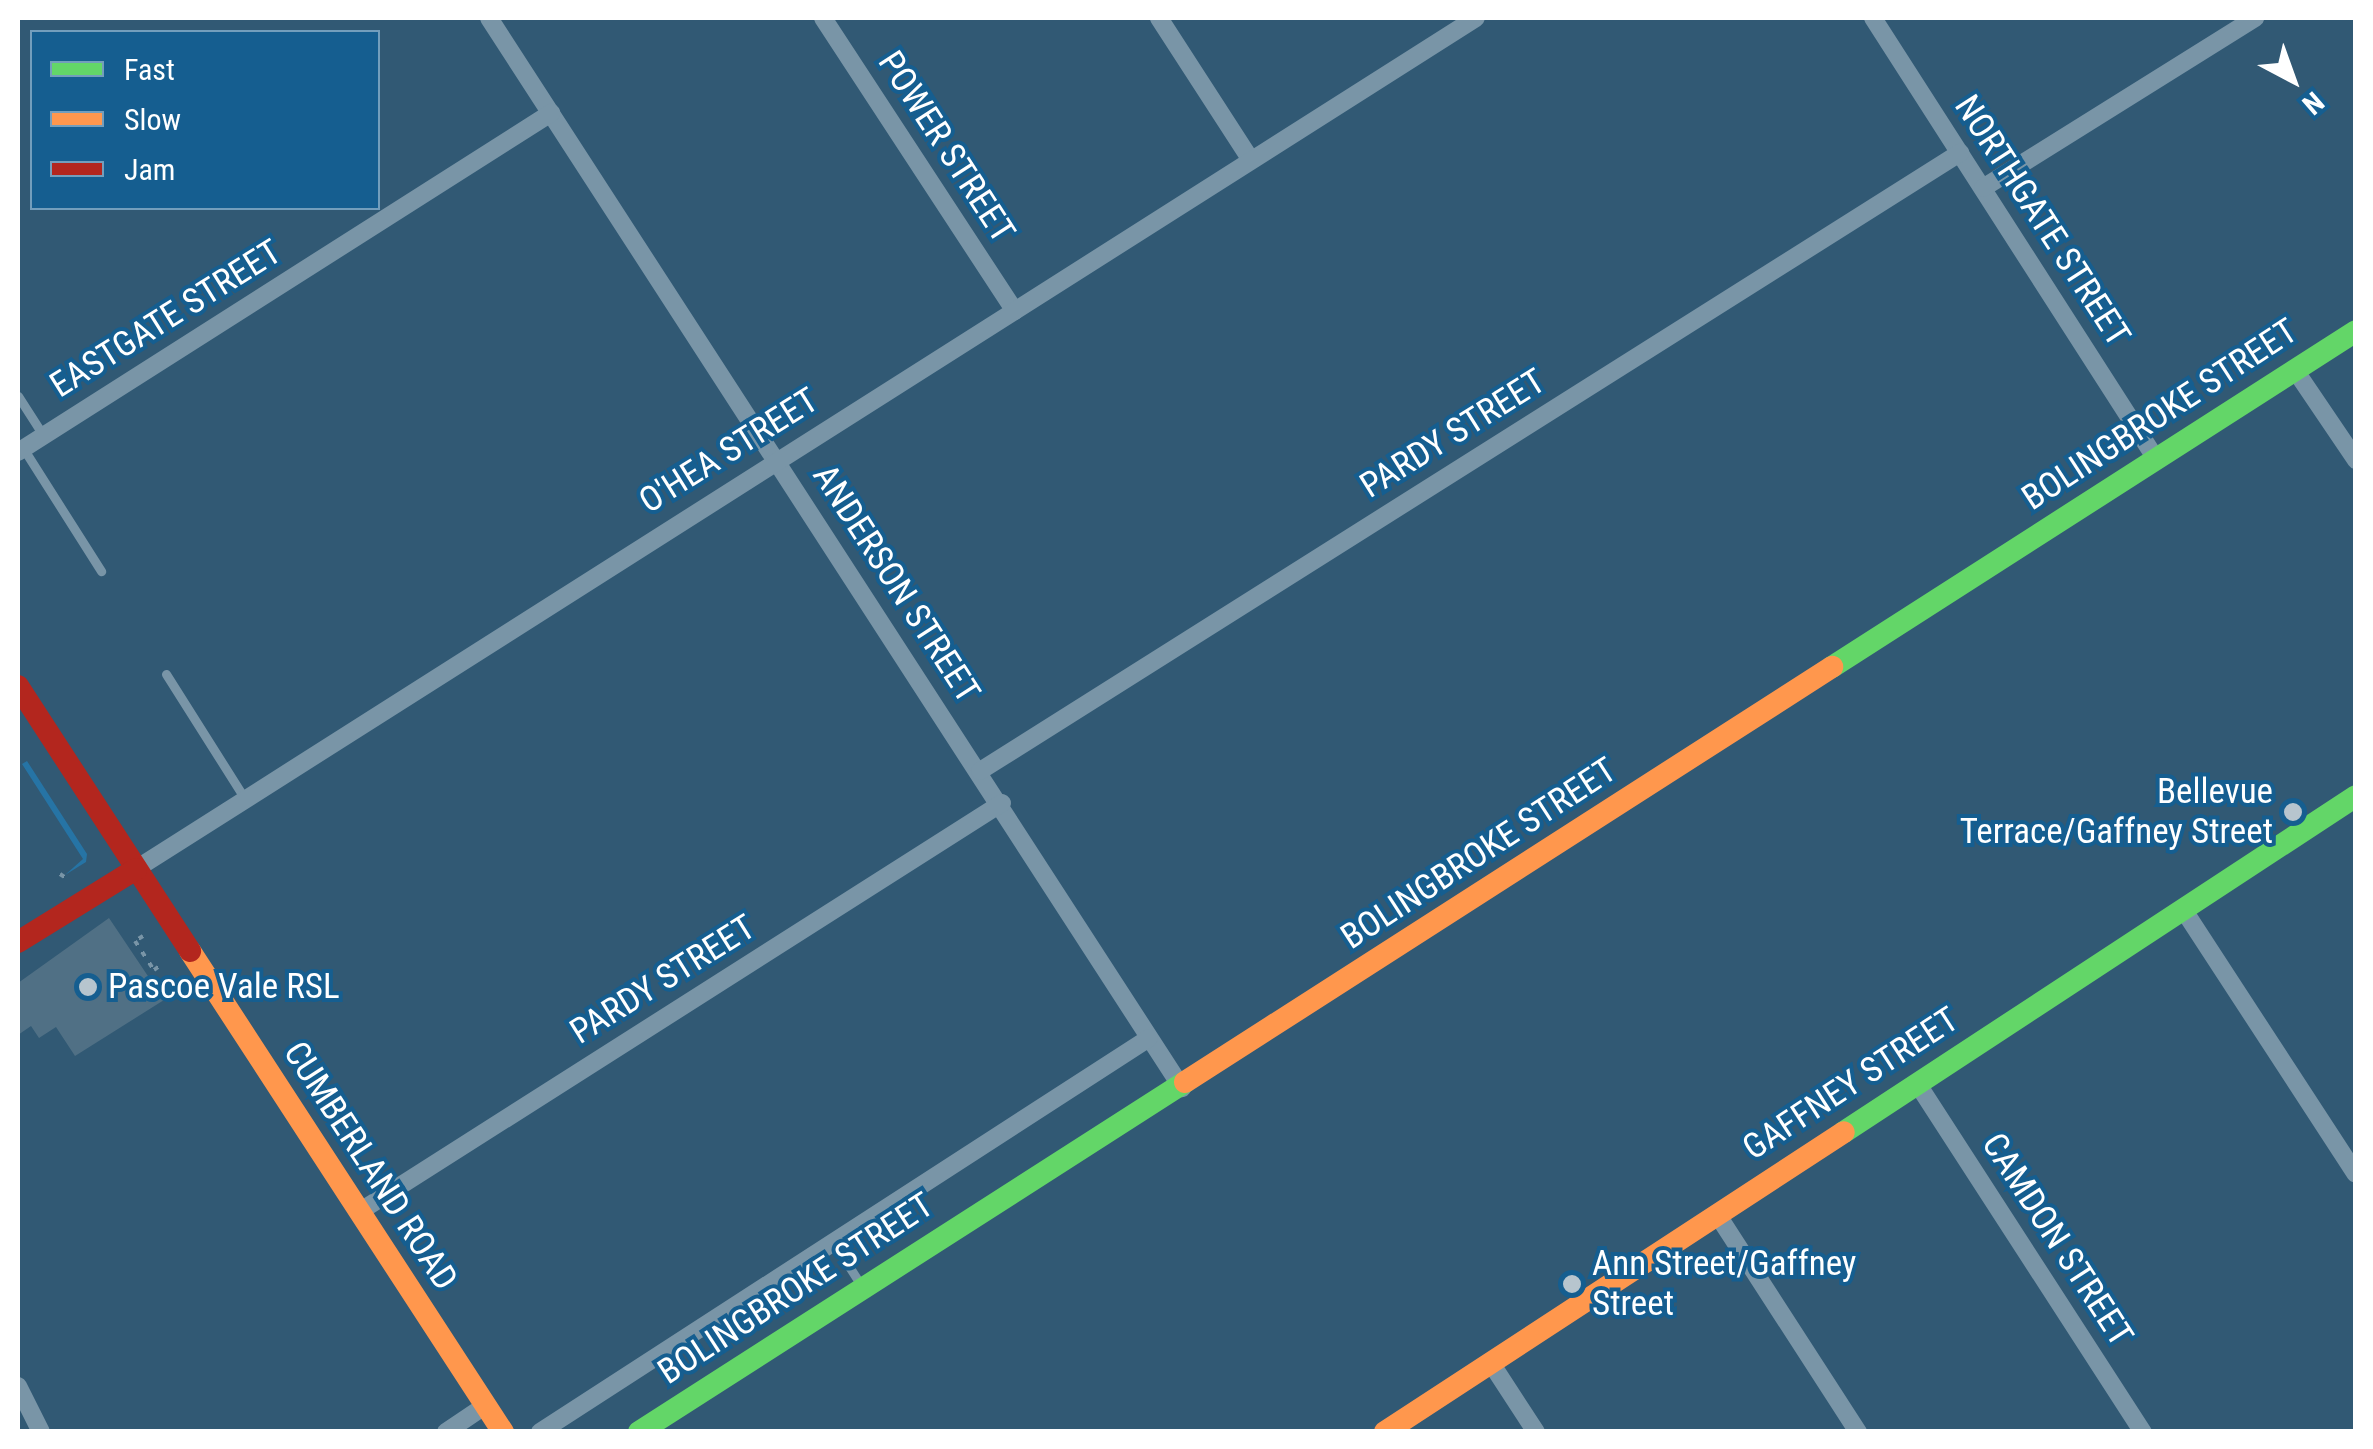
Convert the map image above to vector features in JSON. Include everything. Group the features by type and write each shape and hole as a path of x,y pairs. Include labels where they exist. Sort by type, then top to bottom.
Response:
{"street":[{"name":"ANDERSON STREET","path":"489,18 1002,803 1182,1088"},
{"name":"POWER STREET","path":"823,18 1015,311"},
{"path":"1159,18 1251,160"},
{"name":"O'HEA STREET","path":"18,942 1476,18"},
{"name":"NORTHGATE STREET","path":"1872,18 2156,459"},
{"path":"1983,188 2255,18"},
{"name":"EASTGATE STREET","path":"20,450 551,113"},
{"name":"PARDY STREET","path":"980,771 1960,152"},
{"name":"BOLINGBROKE STREET","path":"639,1432 862,1287 1182,1088 2356,331"},
{"path":"2295,370 2356,460"},
{"name":"CUMBERLAND ROAD","path":"18,686 503,1432"},
{"name":"PARDY STREET","path":"359,1212 1002,803"},
{"name":"GAFFNEY STREET","path":"1386,1432 2183,909 2352,805"},
{"path":"2183,909 2356,1174"},
{"name":"BOLINGBROKE STREET","path":"540,1432 1149,1038"},
{"name":"CAMDON STREET","path":"1917,1083 2143,1432"},
{"path":"1717,1214 1858,1432"},
{"path":"1491,1362 1536,1432"},
{"path":"18,1386 40,1432"},
{"path":"446,1432 486,1405"}],"lane":[{"path":"18,396 43,436"},
{"path":"20,450 101,571"},
{"path":"166,674 245,800"},
{"path":"833,1242 862,1287"}],"path":[{"path":"143,936 136,941 146,961 154,970 161,965"}],"shaded area":[{"path":"27,761 87,854 86,862 65,875 83,859 22,764"}],"building":[{"name":"Pascoe Vale RSL","path":"109,918 164,1000 75,1056 56,1027 39,1038 31,1026 18,1035 18,983"}],"traffic: fast":[{"path":"1832,667 2356,331"},
{"path":"1844,1132 2356,796"},
{"path":"639,1432 1185,1082"}],"traffic: slow":[{"path":"1185,1082 1832,667"},
{"path":"190,951 503,1432"},
{"path":"1385,1432 1844,1132"}],"traffic: jam":[{"path":"18,686 190,951"},
{"path":"18,942 136,869"}],"place":[{"name":"Bellevue Terrace/Gaffney Street","path":"2293,812"},
{"name":"Pascoe Vale RSL","path":"88,987"},
{"name":"Ann Street/Gaffney Street","path":"1572,1284"}]}
